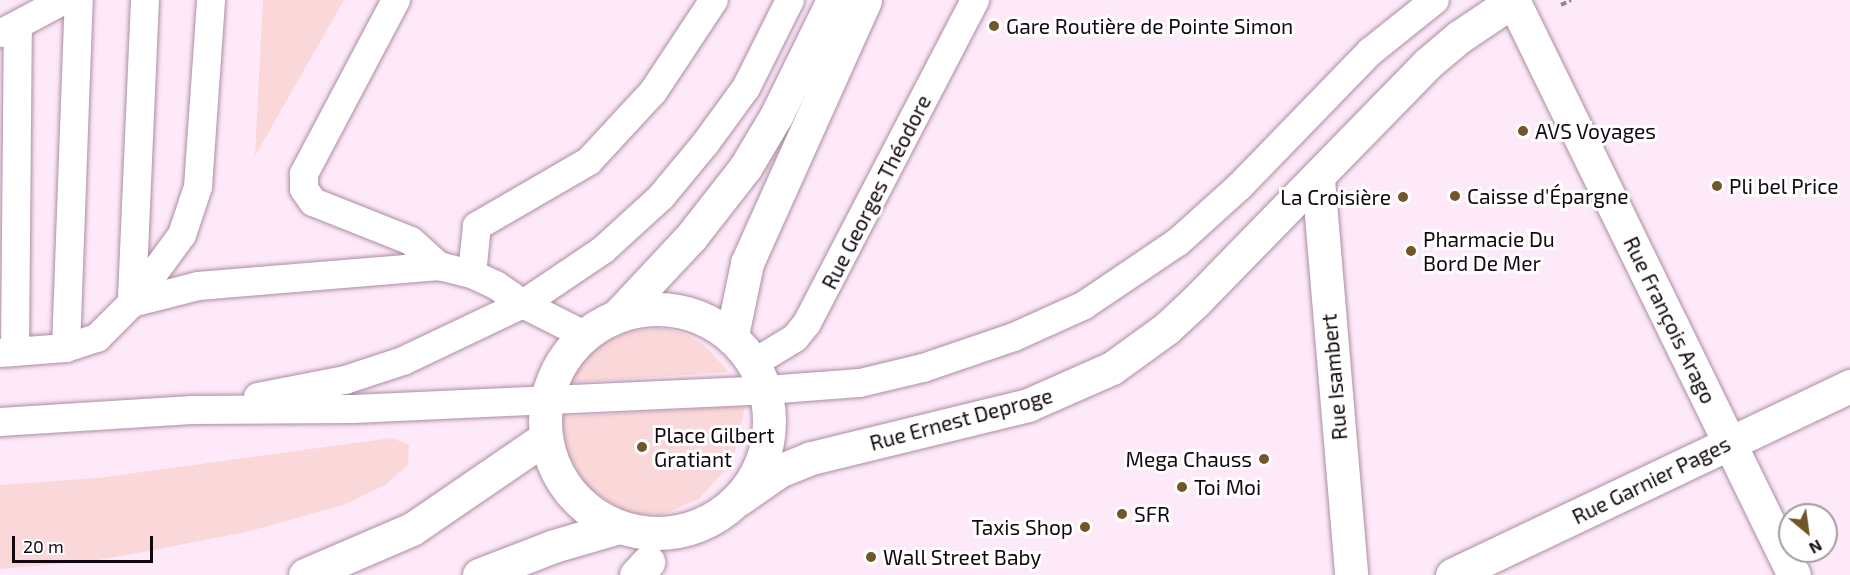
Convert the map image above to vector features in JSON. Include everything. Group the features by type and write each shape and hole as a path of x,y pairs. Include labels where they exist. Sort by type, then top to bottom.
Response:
{"main road":[{"path":"618,315 691,237 745,168 776,116 833,0"},
{"path":"732,334 747,263 866,0"},
{"name":"Rue Ernest Deproge","path":"618,315 584,335 559,364 546,399 545,438 554,467 570,493 592,514 619,527 651,534 683,530 713,519 779,471 811,458 1028,405 1112,368 1167,328 1318,179 1427,64 1459,37 1513,0"},
{"name":"Rue François Arago","path":"1513,0 1794,575"},
{"name":"Rue Isambert","path":"1318,179 1351,575"},
{"path":"618,315 649,308 681,310 732,334 760,376 768,446 761,466 739,499"},
{"name":"Rue Garnier Pages","path":"1452,575 1850,386"},
{"path":"305,575 412,529 545,438"},
{"path":"479,575 554,546 619,527"}],"lane":[{"path":"64,0 9,29 8,352 66,348 97,338 132,303 182,235 198,187 211,0"},
{"path":"66,348 80,0"},
{"path":"132,303 146,0"},
{"path":"396,0 304,174 303,189 314,202 411,241 439,266"},
{"path":"472,274 477,226 589,161 653,92 704,21 714,0"},
{"path":"192,410 345,380 403,361 523,304 603,250 661,197 746,88 790,0"},
{"name":"Rue Georges Théodore","path":"760,376 807,323 975,0"},
{"path":"0,423 192,410 353,409 546,399 760,376 860,383 923,368 1014,337 1083,306 1178,242 1240,186 1370,52 1435,0"},
{"path":"132,303 198,286 439,266 472,274 523,304 584,335"}],"shaded area":[{"path":"263,0 344,0 255,156"},
{"path":"661,328 685,334 703,344 729,372 565,383 594,348 629,332"},
{"path":"745,406 733,461 699,499 662,515 628,513 587,488 567,451 561,417"},
{"path":"392,438 409,445 408,465 385,485 343,505 246,532 148,551 93,561 0,569 0,485 98,478"}],"place":[{"name":"Gare Routière de Pointe Simon","path":"994,26"},
{"name":"AVS Voyages","path":"1523,131"},
{"name":"Pli bel Price","path":"1717,186"},
{"name":"Caisse d'Épargne","path":"1455,196"},
{"name":"La Croisière","path":"1403,197"},
{"name":"Pharmacie Du Bord De Mer","path":"1411,251"},
{"name":"Place Gilbert Gratiant","path":"642,447"},
{"name":"Mega Chauss","path":"1264,459"},
{"name":"Toi Moi","path":"1182,487"},
{"name":"SFR","path":"1122,514"},
{"name":"Taxis Shop","path":"1085,527"},
{"name":"Wall Street Baby","path":"871,557"}]}
